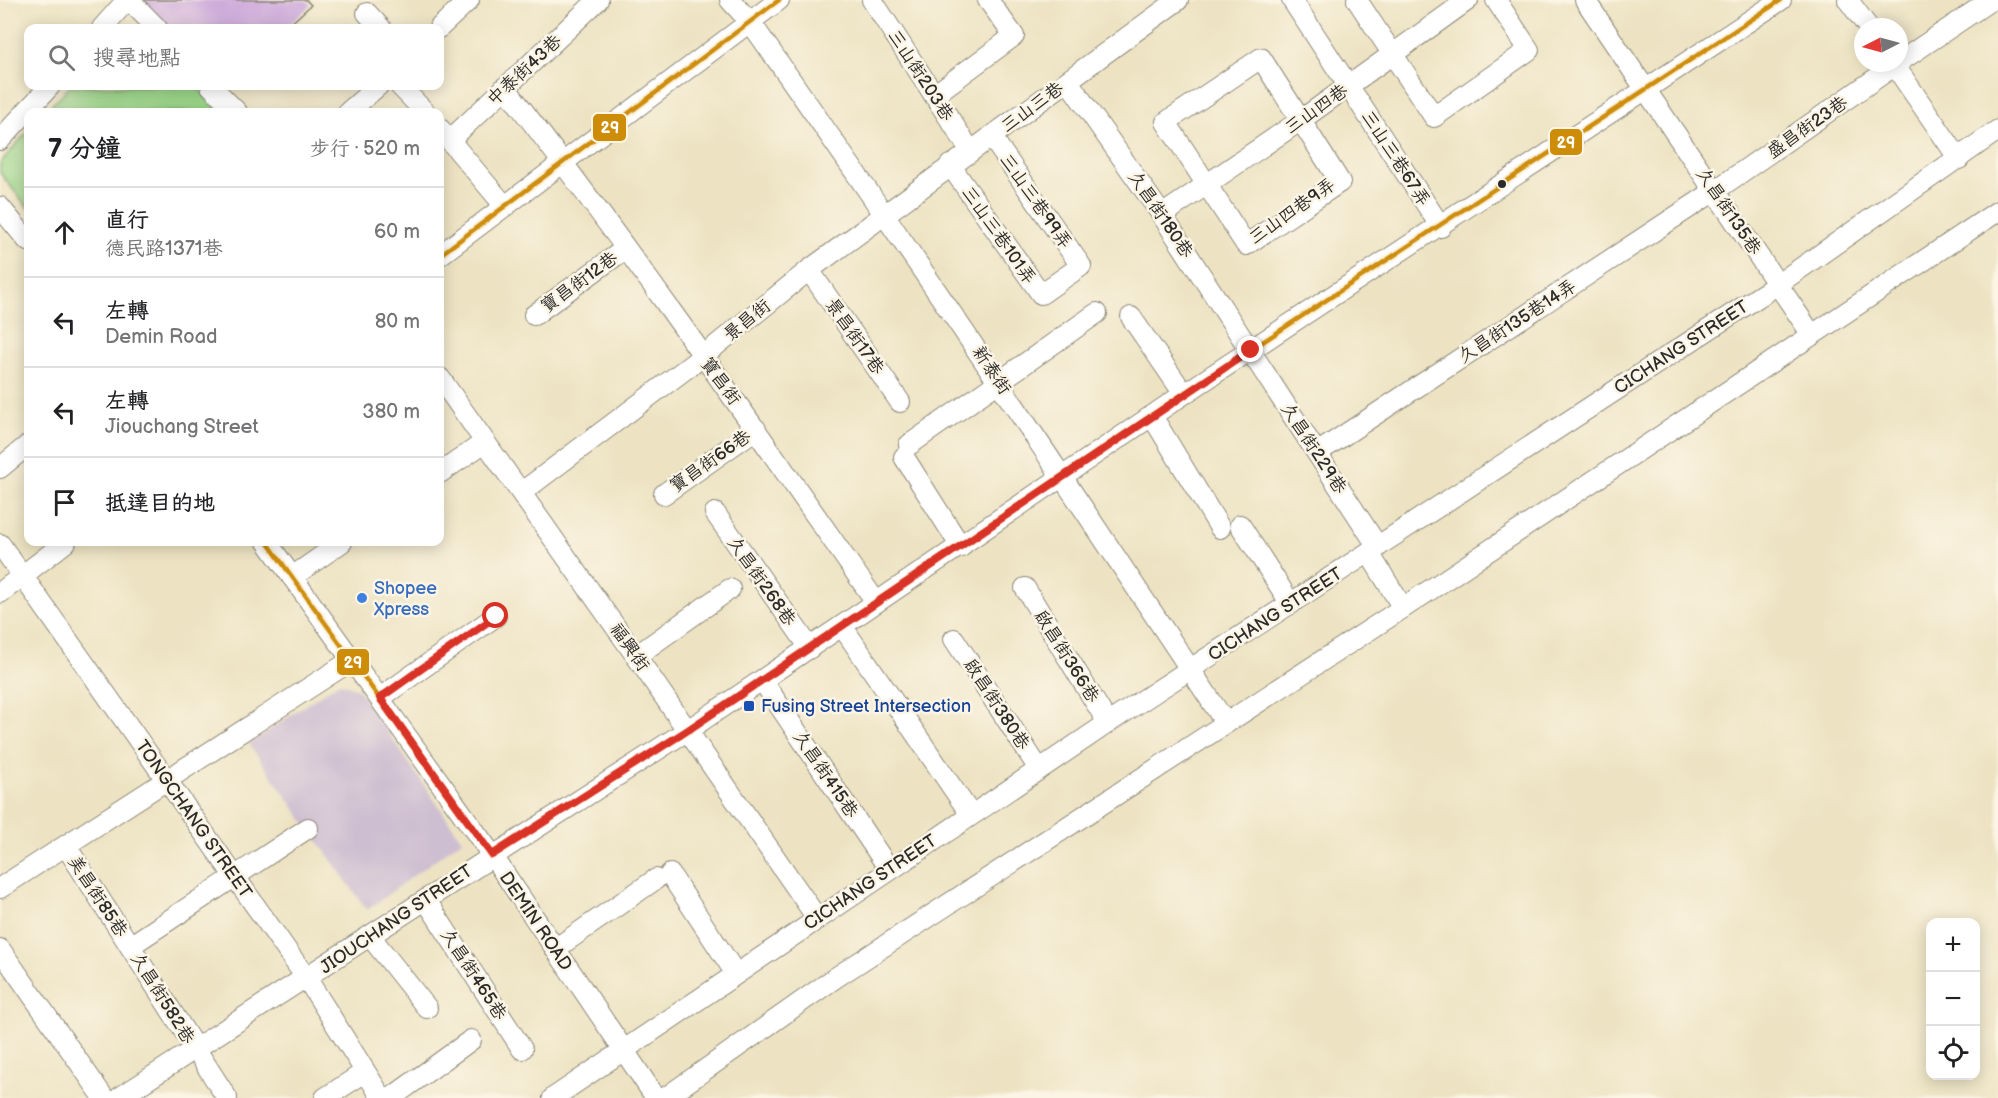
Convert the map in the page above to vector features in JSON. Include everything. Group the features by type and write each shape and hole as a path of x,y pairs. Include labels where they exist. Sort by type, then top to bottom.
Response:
{"street":[{"path":"106,24 128,0 153,24"},
{"path":"443,24 469,0"},
{"name":"中泰街43巷","path":"445,135 505,87 598,0"},
{"name":"新泰街","path":"730,0 751,23 1001,382 1225,722"},
{"path":"444,252 779,0"},
{"path":"934,95 1014,36 988,0"},
{"name":"三山三巷","path":"886,215 970,150 1178,0"},
{"name":"三山三巷67弄","path":"1292,0 1441,226"},
{"path":"1357,0 1434,117 1529,50 1496,0"},
{"name":"三山四巷","path":"1162,215 1301,120 1468,0"},
{"name":"JIOUCHANG STREET","path":"119,1098 307,979 492,855 688,730 1184,394 1781,0"},
{"path":"1848,0 1861,18"},
{"name":"盛昌街23巷","path":"1908,55 1991,0"},
{"name":"久昌街135巷","path":"1594,3 1645,88 1812,335"},
{"name":"三山街203巷","path":"881,4 934,95 970,150"},
{"path":"367,13 377,24"},
{"path":"1206,186 1166,122 1261,58 1301,120"},
{"name":"盛昌街23巷","path":"1716,190 1883,72"},
{"path":"1902,72 1959,159"},
{"name":"久昌街180巷","path":"1068,81 1162,215 1251,350"},
{"name":"寶昌街","path":"505,87 563,162 756,429 876,602"},
{"path":"30,108 46,90"},
{"path":"215,90 233,108"},
{"path":"353,108 373,90"},
{"path":"404,90 421,108"},
{"path":"0,140 24,114"},
{"name":"三山四巷9弄","path":"1206,186 1246,245 1340,182 1301,120"},
{"name":"CICHANG STREET","path":"553,1098 971,814 1778,284 1998,130"},
{"path":"445,135 504,206"},
{"name":"三山三巷99弄","path":"991,136 1081,266"},
{"name":"三山三巷101弄","path":"950,165 1041,294 1081,266"},
{"name":"久昌街135巷14弄","path":"1317,453 1716,190"},
{"path":"0,207 24,236"},
{"path":"664,1098 835,978 1403,608 1998,211"},
{"name":"景昌街","path":"522,492 703,356 809,270 886,215"},
{"name":"寶昌街12巷","path":"534,315 625,249"},
{"name":"景昌街17巷","path":"809,270 900,402"},
{"path":"961,547 906,451 1097,313"},
{"path":"1131,317 1184,394"},
{"name":"久昌街229巷","path":"1251,350 1317,453 1374,550 1403,608"},
{"name":"福興街","path":"444,384 522,492 817,918"},
{"path":"1152,416 1220,528"},
{"name":"寶昌街66巷","path":"664,494 756,429"},
{"path":"444,470 485,442"},
{"path":"0,468 24,449"},
{"name":"久昌街268巷","path":"715,513 810,648"},
{"path":"1240,525 1291,604"},
{"name":"TONGCHANG STREET","path":"0,544 307,979 382,1098"},
{"path":"0,593 61,546"},
{"name":"DEMIN ROAD","path":"270,546 492,855 656,1098"},
{"path":"292,577 336,546"},
{"name":"啟昌街366巷","path":"1025,588 1108,723"},
{"path":"636,656 730,589"},
{"path":"380,698 496,616"},
{"path":"842,626 971,814"},
{"name":"啟昌街380巷","path":"954,639 1039,769"},
{"path":"0,888 352,660"},
{"name":"久昌街415巷","path":"762,680 889,869"},
{"path":"130,946 308,828"},
{"name":"美昌街85巷","path":"66,846 130,946"},
{"path":"555,949 663,876 736,974"},
{"name":"久昌街465巷","path":"426,900 522,1049"},
{"path":"370,936 427,1008"},
{"name":"久昌街582巷","path":"130,946 227,1098"},
{"path":"0,949 104,1098"},
{"path":"391,1098 471,1040"},
{"path":"326,1098 365,1072"}],"shaded area":[{"path":"339,682 358,689 462,840 367,910 249,744"}],"green space":[{"path":"66,90 200,90 219,108 49,108"},
{"path":"24,136 24,203 0,173 0,163"}],"building":[{"path":"141,0 306,0 311,5 290,24 166,24"}],"transit line":[{"name":"29","path":"444,252 779,0"},
{"name":"29","path":"492,855 688,730 1184,394 1781,0"},
{"name":"29","path":"270,546 492,855"}],"place":[{"name":"Shopee Xpress","path":"362,598"},
{"name":"Fusing Street Intersection","path":"749,706"}],"route":[{"path":"496,616 380,698 492,855 688,730 1251,350"}]}
